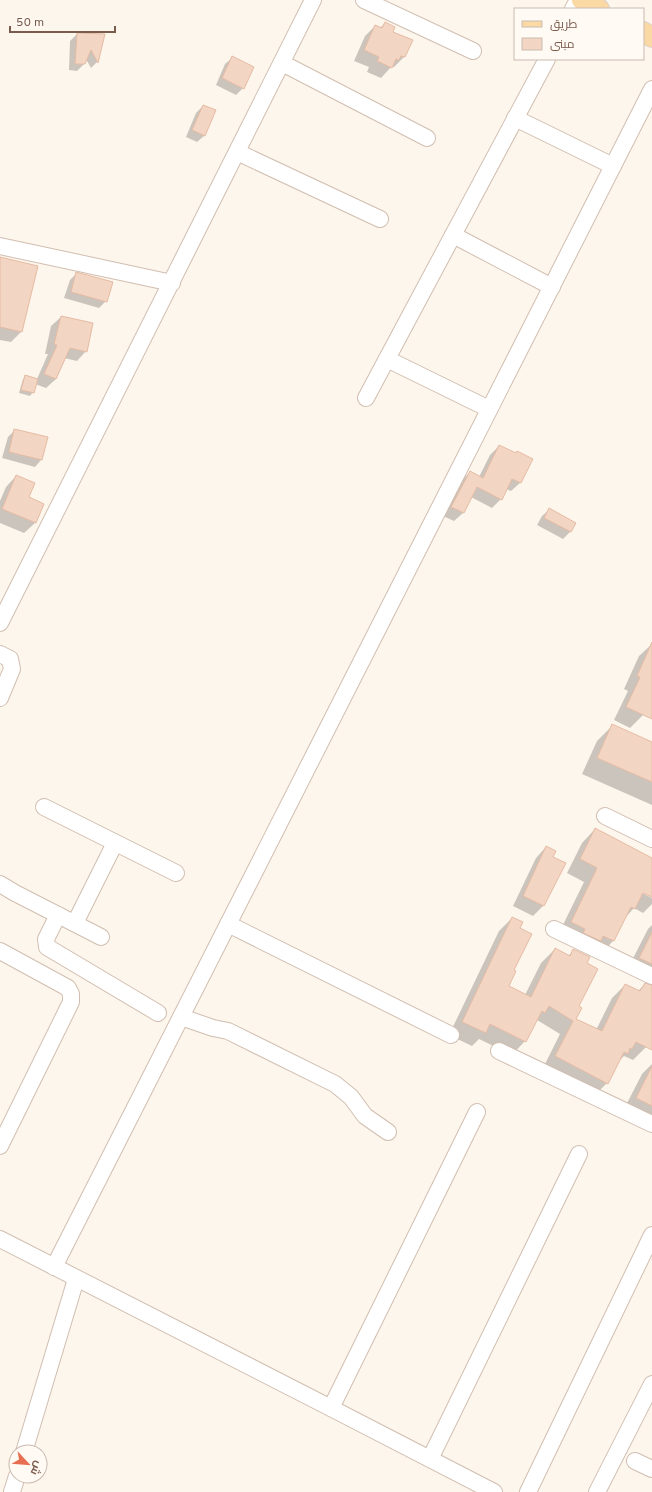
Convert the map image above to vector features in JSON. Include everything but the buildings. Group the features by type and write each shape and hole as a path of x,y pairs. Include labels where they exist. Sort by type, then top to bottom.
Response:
{"main road":[{"path":"582,0 597,8"}],"street":[{"path":"0,623 238,152 313,0"},
{"path":"364,0 473,51"},
{"path":"366,398 545,60"},
{"path":"282,63 427,138"},
{"path":"54,1267 652,89"},
{"path":"515,118 613,166"},
{"path":"238,152 380,219"},
{"path":"453,234 552,287"},
{"path":"0,246 172,283"},
{"path":"386,359 490,410"},
{"path":"0,654 10,659 12,669 0,698"},
{"path":"44,807 176,873"},
{"path":"605,816 652,839"},
{"path":"75,923 115,843"},
{"path":"0,884 101,937"},
{"path":"58,914 46,939 46,947 158,1013"},
{"path":"228,924 451,1035"},
{"path":"554,929 652,976"},
{"path":"0,952 68,988 71,994 71,1002 0,1146"},
{"path":"181,1017 228,1032 335,1084 350,1097 365,1116 388,1132"},
{"path":"499,1051 652,1124"},
{"path":"332,1408 477,1112"},
{"path":"430,1460 579,1154"},
{"path":"528,1492 652,1235"},
{"path":"0,1239 494,1492"},
{"path":"26,1444 76,1278"},
{"path":"597,1492 652,1384"},
{"path":"635,1461 652,1470"}]}
